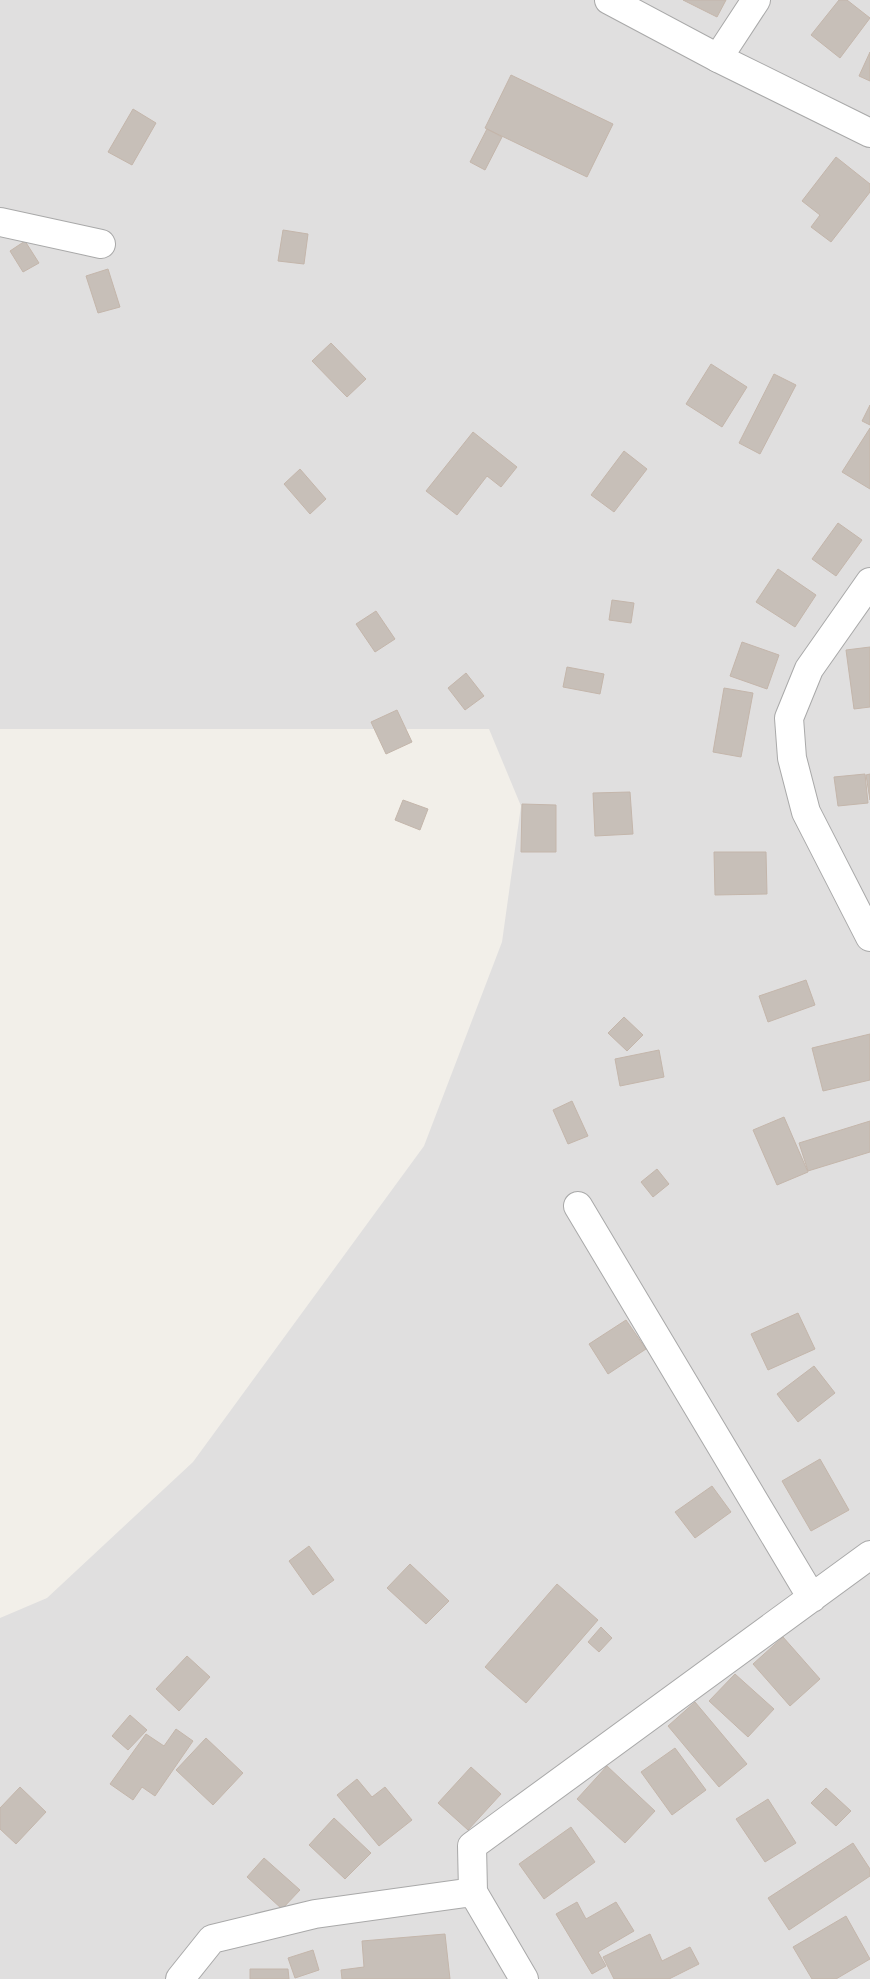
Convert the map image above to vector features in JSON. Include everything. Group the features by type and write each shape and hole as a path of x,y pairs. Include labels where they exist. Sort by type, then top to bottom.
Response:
{"street":[{"path":"609,0 718,58 870,133"},
{"path":"718,58 756,0"},
{"path":"0,222 101,244"},
{"path":"870,582 858,617 809,669 788,718 792,758 806,812 870,937"},
{"path":"578,1206 812,1598"},
{"path":"524,1979 473,1892 472,1846 870,1555"},
{"path":"180,1979 212,1939 315,1914 473,1892"}],"shaded area":[{"path":"0,0 870,0 870,1979 0,1979 0,1618 47,1598 193,1462 424,1146 502,942 521,806 489,729 0,729"}],"building":[{"path":"683,0 726,0 717,17"},
{"path":"839,0 847,0 870,18 840,58 811,35"},
{"path":"870,52 870,81 859,76"},
{"path":"511,75 613,124 587,177 485,128"},
{"path":"133,109 156,123 132,165 108,152"},
{"path":"487,129 502,137 485,170 470,162"},
{"path":"836,157 870,184 870,192 831,242 811,227 820,215 802,201"},
{"path":"283,230 308,234 304,264 278,261"},
{"path":"25,241 39,263 23,272 10,251"},
{"path":"108,269 120,307 98,313 86,276"},
{"path":"331,343 366,379 347,397 312,361"},
{"path":"711,364 747,387 722,427 686,404"},
{"path":"774,374 796,385 760,454 739,443"},
{"path":"870,405 870,425 862,421"},
{"path":"870,428 870,489 842,472"},
{"path":"473,432 517,467 501,487 487,476 457,515 426,491"},
{"path":"624,451 647,469 614,512 591,495"},
{"path":"300,469 326,499 310,514 284,484"},
{"path":"838,523 862,540 836,576 812,559"},
{"path":"778,569 816,595 795,627 756,602"},
{"path":"612,600 634,603 631,623 609,620"},
{"path":"376,611 395,639 375,652 356,624"},
{"path":"742,642 779,655 767,689 730,676"},
{"path":"870,647 870,707 854,709 846,650"},
{"path":"567,667 604,674 600,694 563,687"},
{"path":"466,673 484,696 465,710 448,688"},
{"path":"724,688 753,693 741,757 713,752"},
{"path":"397,710 412,742 386,754 371,722"},
{"path":"865,774 868,803 838,806 834,777"},
{"path":"870,774 870,800 866,775"},
{"path":"630,792 633,834 595,836 593,793"},
{"path":"403,800 428,809 420,830 395,820"},
{"path":"522,804 556,805 556,852 521,852"},
{"path":"714,852 766,852 767,894 715,895"},
{"path":"806,980 815,1005 768,1022 759,996"},
{"path":"624,1017 643,1035 627,1051 608,1033"},
{"path":"870,1034 870,1080 823,1091 812,1048"},
{"path":"659,1050 664,1077 620,1086 615,1059"},
{"path":"572,1101 588,1136 568,1144 553,1110"},
{"path":"784,1117 808,1172 777,1185 753,1130"},
{"path":"870,1121 870,1152 808,1171 799,1143"},
{"path":"657,1169 669,1184 653,1197 641,1182"},
{"path":"798,1313 815,1349 768,1370 751,1334"},
{"path":"626,1320 646,1349 608,1374 589,1344"},
{"path":"814,1366 835,1393 798,1422 777,1394"},
{"path":"820,1459 849,1510 811,1531 782,1481"},
{"path":"712,1486 731,1512 695,1538 675,1512"},
{"path":"309,1546 334,1580 313,1595 289,1561"},
{"path":"410,1564 449,1601 426,1624 387,1588"},
{"path":"557,1584 598,1620 526,1703 485,1667"},
{"path":"601,1627 612,1638 599,1652 588,1642"},
{"path":"783,1637 820,1679 790,1706 753,1664"},
{"path":"187,1656 210,1677 179,1711 156,1689"},
{"path":"735,1674 774,1709 748,1737 709,1701"},
{"path":"695,1702 747,1764 719,1787 668,1726"},
{"path":"130,1715 147,1730 128,1750 112,1736"},
{"path":"176,1729 193,1741 155,1796 142,1787 133,1800 110,1784 146,1734 164,1746"},
{"path":"206,1738 243,1773 213,1805 176,1770"},
{"path":"675,1748 706,1790 672,1815 641,1772"},
{"path":"607,1766 655,1811 625,1843 577,1799"},
{"path":"471,1767 501,1794 468,1830 438,1803"},
{"path":"357,1779 372,1797 385,1787 412,1820 379,1846 337,1795"},
{"path":"20,1787 46,1812 16,1844 0,1829 0,1808"},
{"path":"826,1788 851,1811 836,1826 811,1803"},
{"path":"768,1799 796,1843 765,1862 736,1819"},
{"path":"334,1818 371,1853 345,1879 309,1845"},
{"path":"571,1827 595,1862 544,1899 519,1864"},
{"path":"853,1843 870,1869 870,1876 789,1930 768,1898"},
{"path":"264,1858 300,1890 282,1909 247,1877"},
{"path":"577,1902 586,1919 616,1902 634,1931 598,1952 606,1966 592,1974 556,1914"},
{"path":"846,1916 870,1959 836,1979 812,1979 793,1947"},
{"path":"445,1934 450,1979 342,1979 341,1970 364,1967 362,1941"},
{"path":"650,1934 662,1961 690,1947 699,1964 669,1979 614,1979 603,1957"},
{"path":"313,1950 319,1970 295,1978 288,1958"},
{"path":"250,1969 288,1969 289,1979 250,1979"}]}
